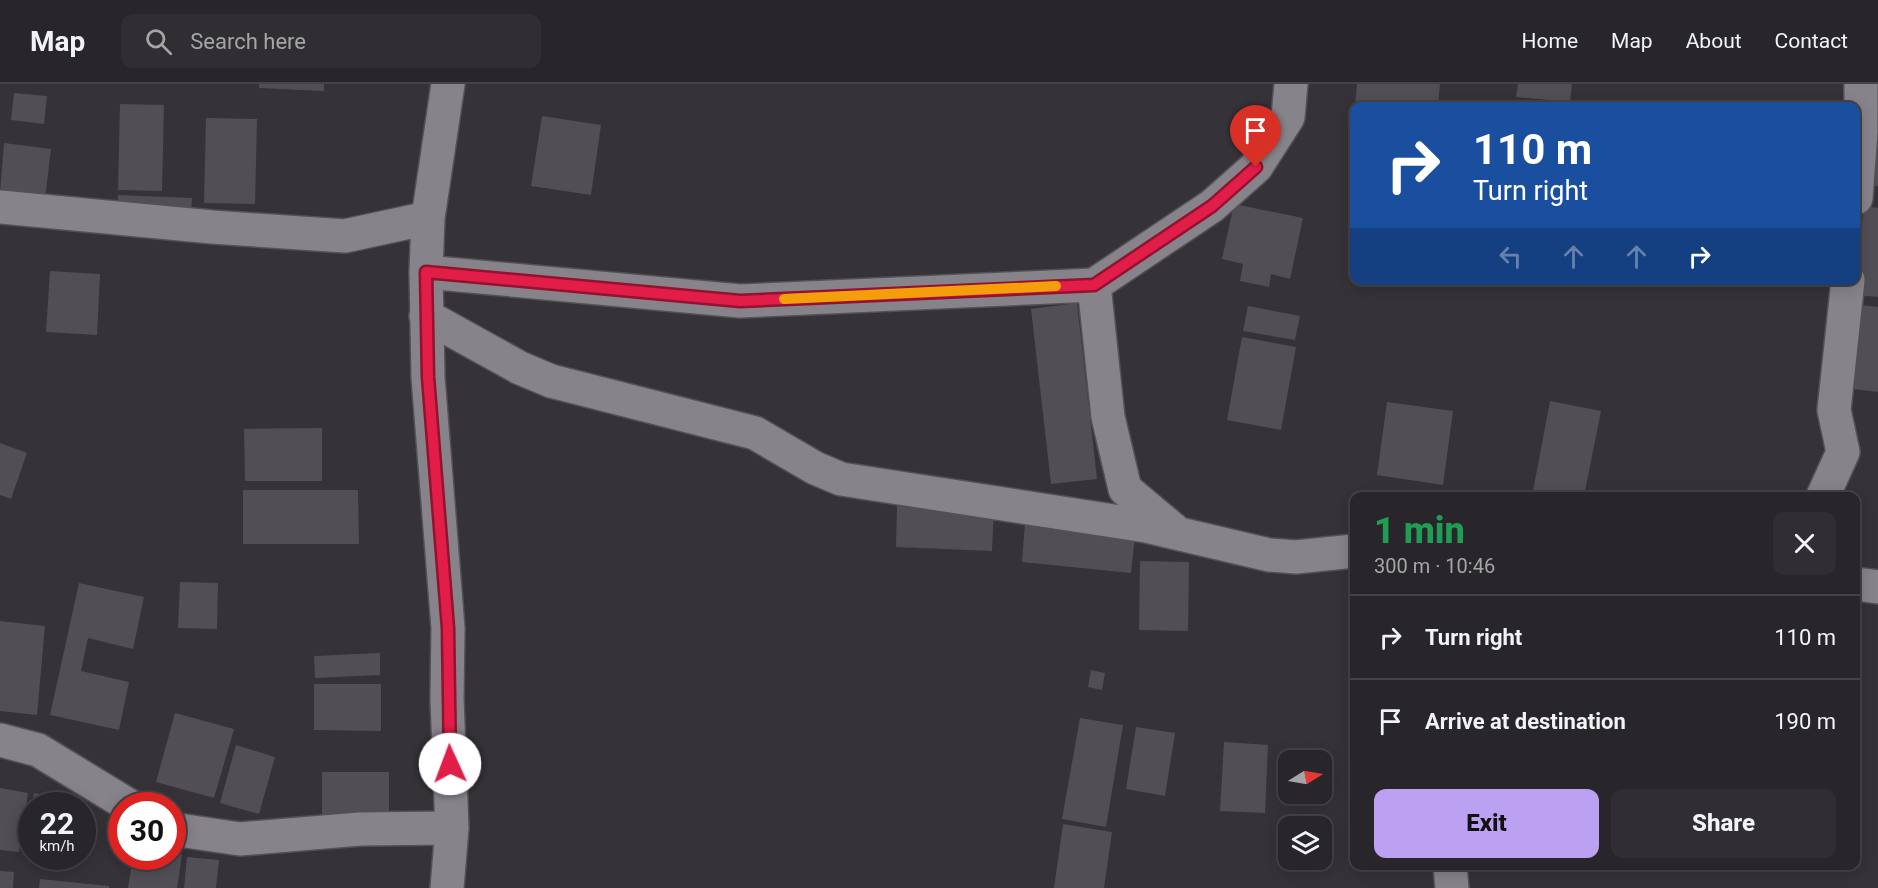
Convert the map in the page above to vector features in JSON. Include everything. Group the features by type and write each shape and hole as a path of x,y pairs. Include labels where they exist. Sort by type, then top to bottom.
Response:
{"street":[{"path":"447,888 452,828 447,699 448,628 428,377 426,272 428,218 448,84"},
{"path":"426,272 740,301 1094,285 1212,206 1256,167 1288,117 1291,84"},
{"path":"1860,145 1862,84"},
{"path":"0,207 212,227 345,236 428,218"},
{"path":"1094,285 1108,417 1125,489 1179,533"},
{"path":"1825,492 1843,452 1834,410 1847,285"},
{"path":"426,316 520,368 551,381 755,433 815,468 841,479 1179,533 1269,555 1296,557 1350,551"},
{"path":"1860,585 1878,588"},
{"path":"0,740 38,750 108,793"},
{"path":"186,831 240,839 360,829 452,828"},
{"path":"1450,870 1452,888"}],"building":[{"path":"259,84 324,84 324,91 259,88"},
{"path":"1357,84 1440,84 1438,102 1355,102"},
{"path":"1518,84 1572,84 1570,102 1516,97"},
{"path":"14,93 47,96 44,124 11,120"},
{"path":"1876,98 1878,98 1878,186 1868,185"},
{"path":"120,104 164,105 162,191 118,190"},
{"path":"542,116 601,125 591,195 531,186"},
{"path":"206,118 257,119 255,204 204,203"},
{"path":"4,143 51,149 45,199 0,194"},
{"path":"118,195 192,198 191,212 118,209"},
{"path":"1234,204 1303,218 1290,279 1271,274 1269,287 1240,281 1243,264 1222,259"},
{"path":"1864,206 1878,208 1878,297 1855,295 1856,285 1860,285 1860,246"},
{"path":"50,271 100,274 97,335 46,332"},
{"path":"1077,303 1097,479 1051,484 1031,309"},
{"path":"1853,304 1878,307 1878,392 1845,388"},
{"path":"1248,306 1300,316 1295,340 1243,331"},
{"path":"1242,337 1296,347 1281,430 1227,420"},
{"path":"1550,401 1601,411 1585,492 1533,492"},
{"path":"1387,402 1453,411 1443,485 1377,475"},
{"path":"322,428 322,481 245,481 244,429"},
{"path":"0,443 27,453 11,499 0,495"},
{"path":"243,490 358,490 359,544 243,544"},
{"path":"897,506 994,509 992,551 896,547"},
{"path":"1025,523 1135,535 1131,573 1022,562"},
{"path":"1140,561 1189,562 1188,631 1139,630"},
{"path":"180,582 218,583 217,629 178,628"},
{"path":"79,583 144,597 133,649 88,638 81,671 129,682 119,730 50,715"},
{"path":"0,621 45,626 37,715 0,711"},
{"path":"380,653 380,675 315,678 314,656"},
{"path":"1091,670 1105,673 1102,690 1088,687"},
{"path":"314,684 381,684 381,731 314,730"},
{"path":"175,713 234,729 214,798 156,782"},
{"path":"1080,718 1123,725 1106,827 1062,819"},
{"path":"1136,727 1175,733 1165,796 1126,789"},
{"path":"1224,742 1268,745 1265,813 1220,811"},
{"path":"236,745 275,757 259,814 220,803"},
{"path":"322,772 389,772 389,819 322,819"},
{"path":"0,788 22,792 18,792 18,852 0,850"},
{"path":"1063,824 1112,832 1104,888 1054,888"},
{"path":"187,857 219,860 216,888 184,888"},
{"path":"131,870 180,870 177,888 128,888"},
{"path":"0,871 14,872 13,888 0,888"},
{"path":"40,879 109,886 109,888 39,888"}],"slow traffic":[{"path":"784,299 1056,286"}],"route":[{"path":"450,764 447,699 448,628 428,377 426,272 740,301 1094,285 1212,206 1256,167"}]}
